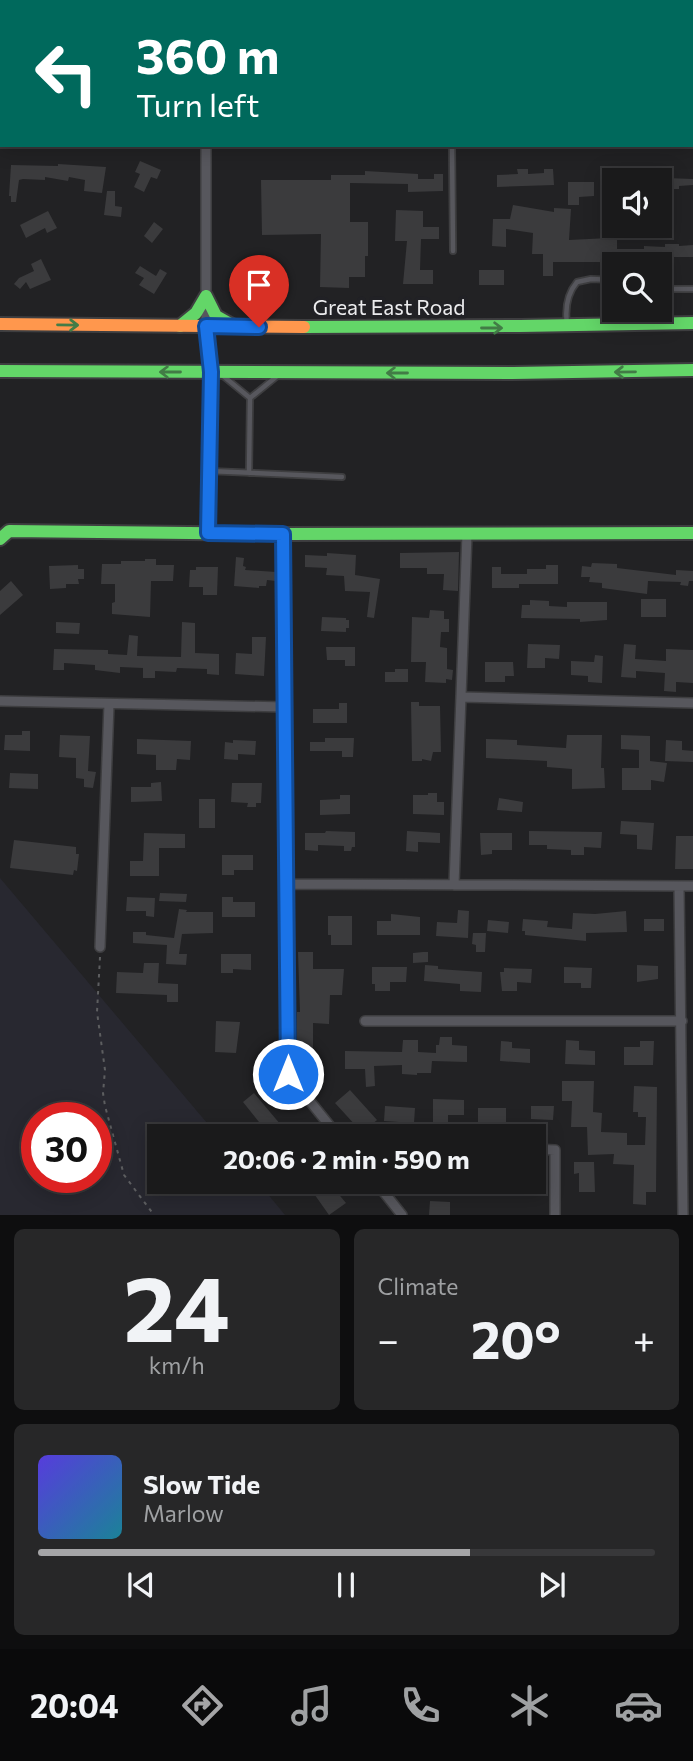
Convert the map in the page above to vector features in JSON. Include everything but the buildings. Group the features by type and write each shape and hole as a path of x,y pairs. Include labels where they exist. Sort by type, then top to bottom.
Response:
{"main road":[{"path":"180,326 196,313 206,296"},
{"path":"206,296 209,307 216,316 235,326"},
{"name":"Great East Road","path":"0,324 568,327 693,323"},
{"path":"0,371 513,373 693,370"},
{"path":"0,539 9,531 283,534 693,533"}],"street":[{"path":"206,147 206,326 215,372"},
{"path":"283,534 288,1074 328,1124"},
{"path":"454,885 467,534"},
{"path":"461,697 693,703"},
{"path":"0,701 284,707"},
{"path":"100,947 109,704"},
{"path":"286,884 693,886"},
{"path":"679,886 683,1215"},
{"path":"365,1021 682,1021"},
{"path":"546,1150 555,1150 555,1215"},
{"path":"385,1194 402,1215"}],"lane":[{"path":"452,147 453,250"},
{"path":"568,327 566,310 571,289 577,282 602,279"},
{"path":"672,289 693,289"},
{"path":"215,372 250,398"},
{"path":"208,533 215,372"},
{"path":"250,398 282,372"},
{"path":"249,473 250,398"},
{"path":"209,471 342,477"}],"path":[{"path":"100,947 97,1012 105,1069 105,1106 124,1175 154,1215"}],"shaded area":[{"path":"0,878 208,1124 147,1124 147,1194 268,1194 285,1215 0,1215"}],"traffic: fast":[{"path":"206,296 216,316 232,325"},
{"path":"180,326 196,313 206,296"},
{"path":"304,327 693,323"},
{"path":"0,371 513,373 693,370"},
{"path":"0,539 9,531 283,534 693,533"}],"traffic: slow":[{"path":"0,324 304,327"}],"route":[{"path":"259,327 206,326 211,372 208,533 283,534 288,1074"}]}
